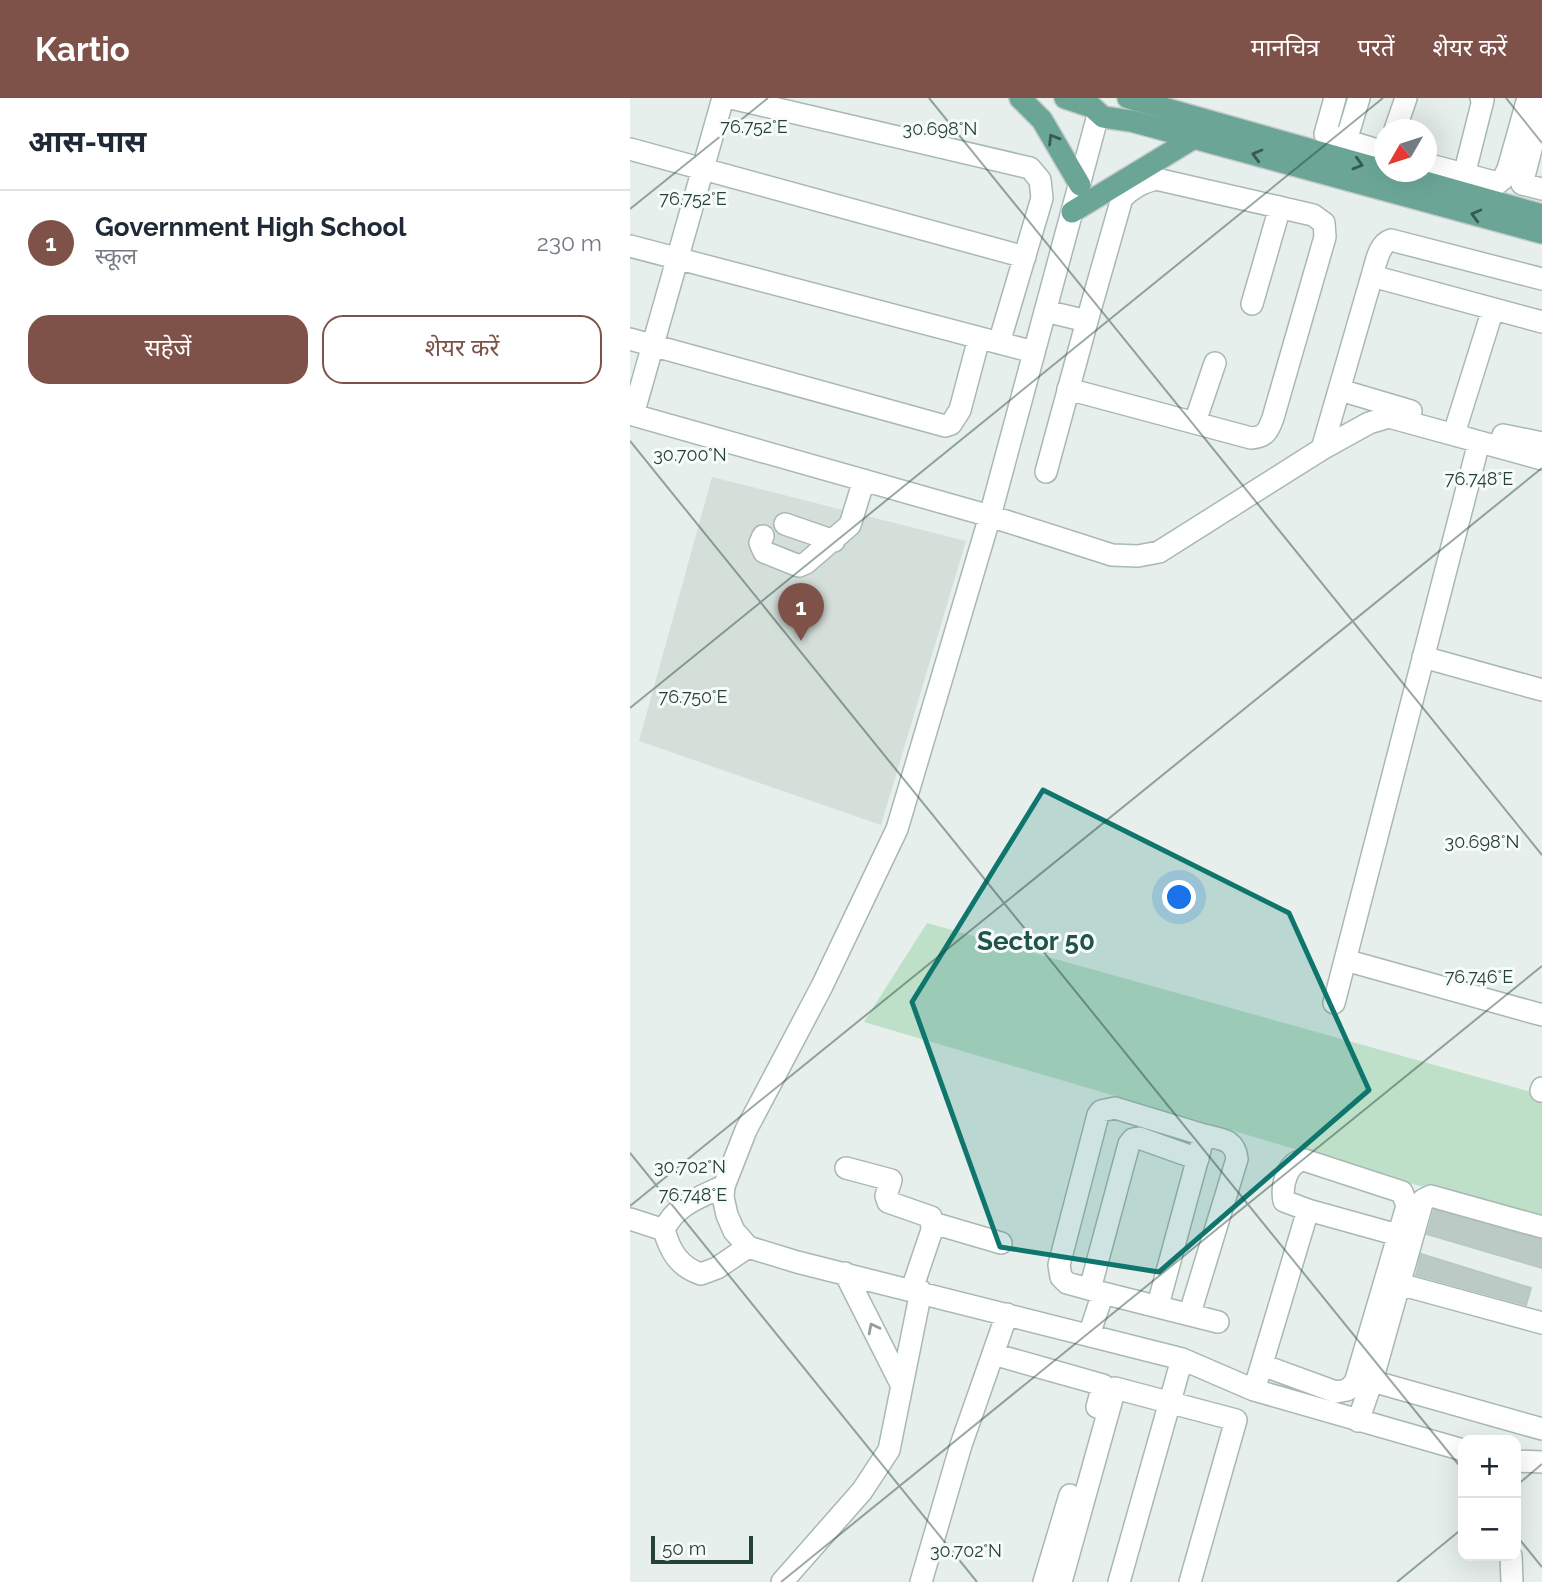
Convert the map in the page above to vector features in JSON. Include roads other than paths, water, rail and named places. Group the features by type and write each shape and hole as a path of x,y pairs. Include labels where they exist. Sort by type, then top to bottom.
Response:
{"main road":[{"path":"1020,98 1042,120 1080,185"},
{"path":"1065,98 1103,107 1194,138 1542,233"},
{"path":"1128,98 1163,103 1542,215"},
{"path":"1072,212 1194,138"}],"street":[{"path":"723,98 632,414 990,516 1112,555 1138,556 1159,552 1322,449 1369,423 1390,417 1542,459"},
{"path":"731,98 1030,168 1040,180 1042,198 999,343"},
{"path":"1335,98 1325,134 1374,149"},
{"path":"1346,141 1359,98"},
{"path":"1399,119 1406,98"},
{"path":"1464,175 1483,100 1481,98"},
{"path":"1437,167 1498,183 1508,169 1528,98"},
{"path":"1103,107 990,516 897,829 822,986 746,1130 724,1186 723,1197 727,1215 734,1231 748,1247 1182,1359 1254,1390 1458,1449"},
{"path":"1542,107 1522,184 1542,189"},
{"path":"630,149 1025,257"},
{"path":"1046,472 1068,389 1118,209 1122,198 1132,188 1156,179 1280,207 1318,217 1324,223 1325,237 1268,431 1262,437 1251,438 1068,389"},
{"path":"1252,304 1280,207"},
{"path":"1322,449 1372,276 1386,240 1542,279"},
{"path":"630,246 1034,352"},
{"path":"1372,276 1542,321"},
{"path":"1457,425 1493,309"},
{"path":"1045,311 1087,321"},
{"path":"630,338 944,426 951,424 960,411 979,338"},
{"path":"1195,422 1215,363"},
{"path":"1340,390 1457,425 1542,443"},
{"path":"1334,1003 1479,442"},
{"path":"763,536 760,543 764,552 799,566 806,563 850,525 864,480"},
{"path":"785,524 834,541"},
{"path":"1423,657 1542,690"},
{"path":"1345,960 1542,1015"},
{"path":"1190,1313 1237,1159 1236,1148 1229,1141 1115,1108 1101,1111 1059,1265 1061,1277 1067,1283 1218,1322"},
{"path":"1157,1306 1204,1135"},
{"path":"1089,1335 1096,1291 1129,1144 1133,1139 1139,1139 1198,1159"},
{"path":"1262,1364 1336,1392 1346,1390 1354,1383 1407,1206 1402,1192 1304,1160 1296,1161 1282,1193 1284,1201 1398,1235"},
{"path":"782,1582 862,1491 889,1450 917,1290 933,1223 931,1217 888,1202 886,1196 891,1180 846,1168"},
{"path":"724,1186 678,1209 669,1218 664,1230 669,1247 679,1261 701,1273 717,1268 748,1247"},
{"path":"1358,1421 1372,1381 1423,1200 1431,1196 1542,1227"},
{"path":"1254,1390 1308,1210"},
{"path":"630,1219 664,1230"},
{"path":"933,1223 1002,1243"},
{"path":"845,1273 901,1384"},
{"path":"1399,1284 1542,1323"},
{"path":"921,1582 961,1446 1007,1314"},
{"path":"993,1354 1103,1385 1044,1582"},
{"path":"1119,1582 1182,1359"},
{"path":"1372,1381 1542,1429"},
{"path":"1060,1582 1115,1388 1236,1420 1190,1582"},
{"path":"1521,1461 1542,1462"},
{"path":"1511,1561 1512,1582"}],"place":[{"name":"Government High School","path":"801,641"}],"district":[{"name":"Sector 50","path":"1036,941"}]}
